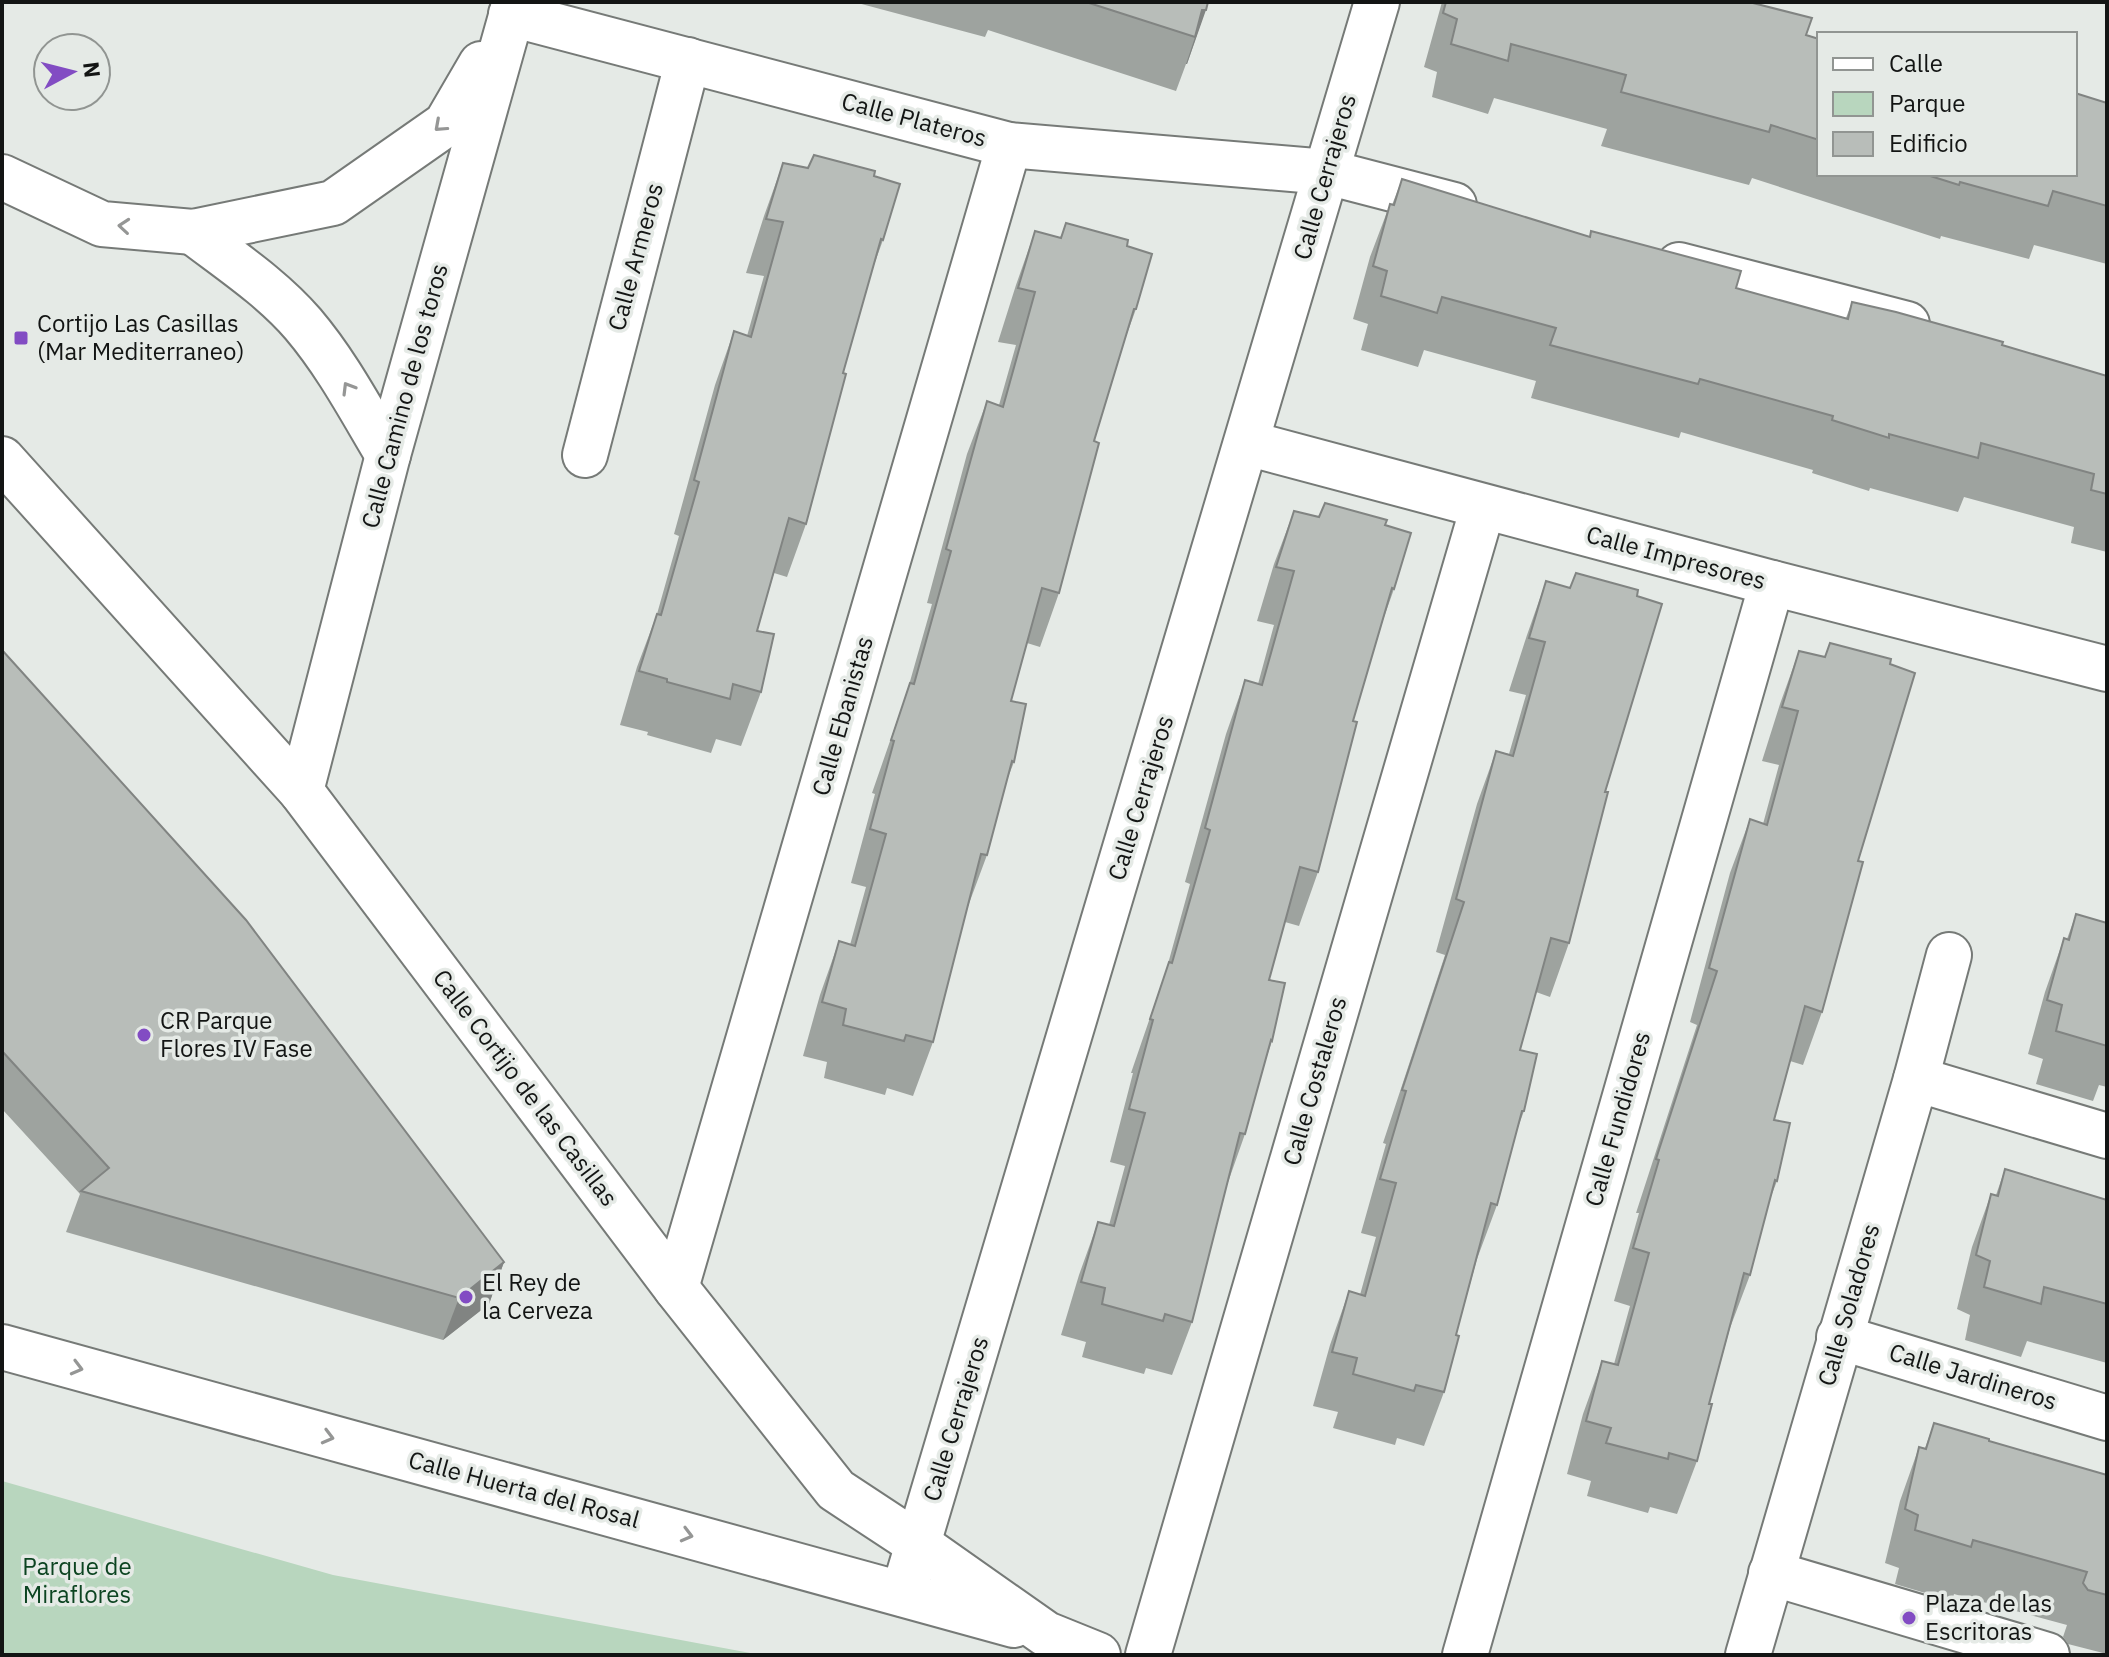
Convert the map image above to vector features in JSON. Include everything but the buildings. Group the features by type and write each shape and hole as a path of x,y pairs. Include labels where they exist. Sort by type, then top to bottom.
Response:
{"street":[{"name":"Calle Cerrajeros","path":"903,1594 1377,2"},
{"name":"Calle Plateros","path":"513,8 688,60 1009,145 1327,172 1495,216"},
{"path":"2,177 102,224 193,232 333,203 446,124 513,8"},
{"name":"Calle Camino de los toros","path":"301,791 388,455 513,8"},
{"name":"Calle Armeros","path":"585,455 688,60"},
{"name":"Calle Ebanistas","path":"676,1288 1009,145"},
{"path":"193,232 258,280 301,322 332,361 388,455"},
{"path":"1648,256 1939,333"},
{"name":"Calle Impresores","path":"1247,443 2107,669"},
{"name":"Calle Cortijo de las Casillas","path":"2,459 301,791 676,1288 836,1490 1046,1634 1098,1655"},
{"name":"Calle Costaleros","path":"1148,1655 1483,507"},
{"name":"Calle Fundidores","path":"1465,1655 1772,583"},
{"name":"Calle Soladores","path":"1748,1655 1916,1079 1949,955"},
{"path":"1916,1079 2107,1136"},
{"name":"Calle Jardineros","path":"1839,1337 2107,1418"},
{"name":"Calle Huerta del Rosal","path":"2,1347 1046,1634"},
{"path":"1771,1573 2047,1655"}],"green space":[{"name":"Parque de Miraflores","path":"2,1481 333,1575 761,1655 2,1655"}],"place":[{"name":"Cortijo Las Casillas (Mar Mediterraneo)","path":"21,338"},
{"name":"CR Parque Flores IV Fase","path":"144,1035"},
{"name":"El Rey de la Cerveza","path":"466,1297"},
{"name":"Plaza de las Escritoras","path":"1909,1618"}]}
